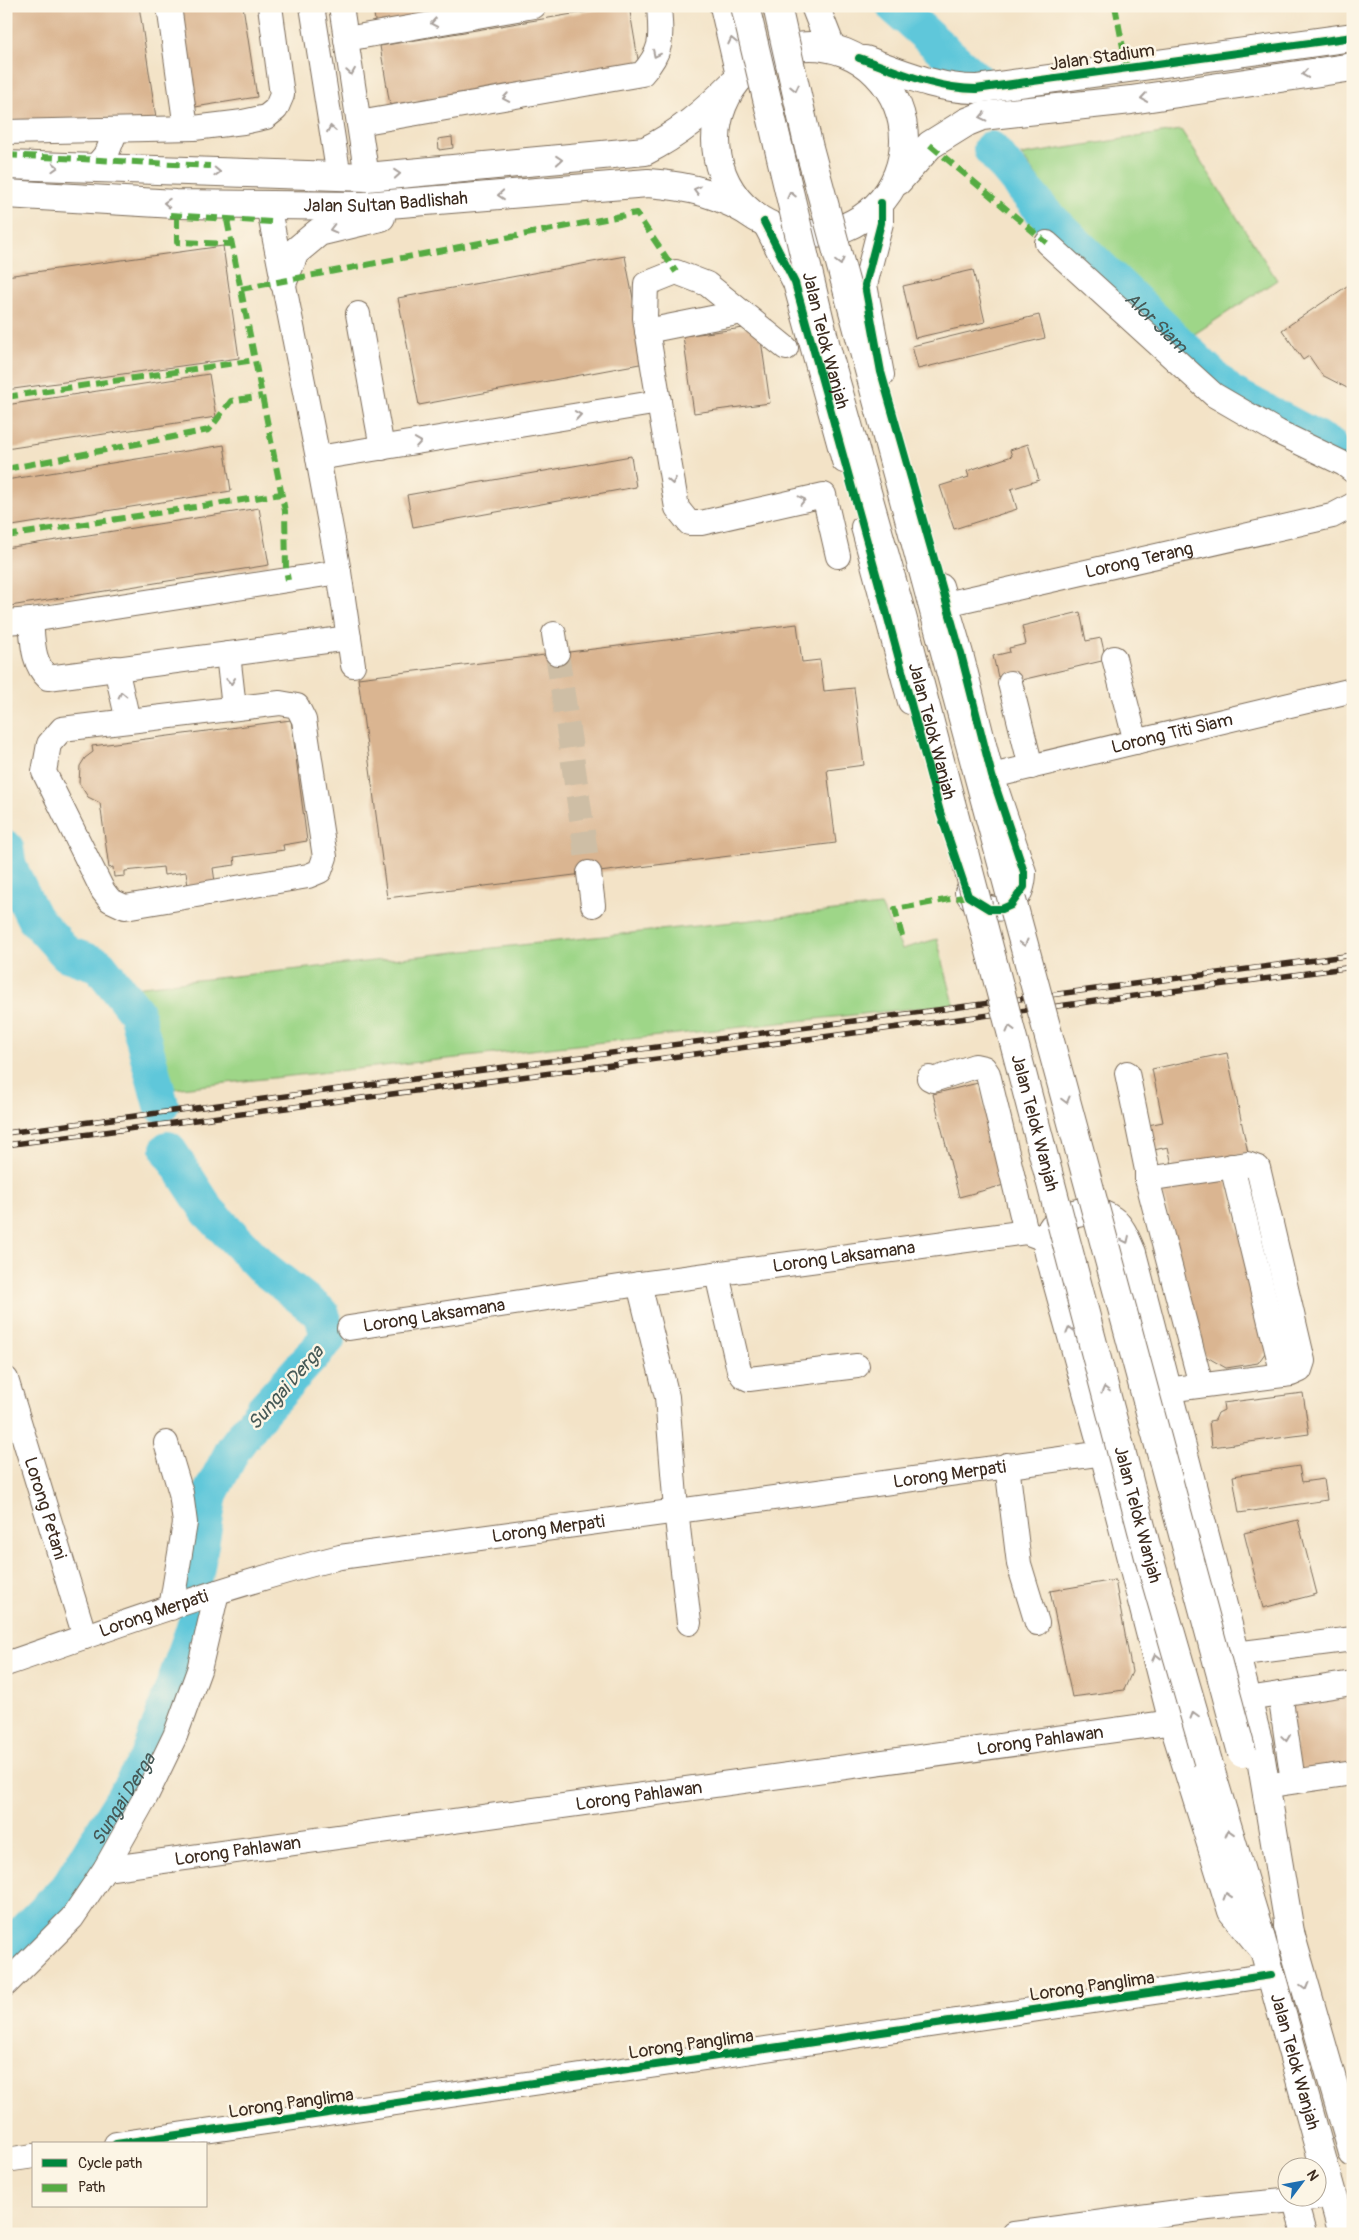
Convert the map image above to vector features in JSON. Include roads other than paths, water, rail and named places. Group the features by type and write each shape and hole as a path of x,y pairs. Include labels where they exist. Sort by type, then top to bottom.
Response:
{"main road":[{"path":"724,6 736,80 722,103 716,124 716,146 719,167 728,186 740,204 760,220 794,233 826,234 856,223 887,195 930,145 967,122 982,116 1131,100 1353,68"},
{"name":"Jalan Telok Wanjah","path":"745,6 826,347 902,616 1150,1560 1268,1962 1307,2158"},
{"name":"Jalan Telok Wanjah","path":"777,6 808,144 1292,1944 1353,2153"},
{"path":"815,6 831,47"},
{"name":"Jalan Stadium","path":"831,47 938,86 956,89 976,89 1353,37"},
{"name":"Jalan Sultan Badlishah","path":"6,165 367,177 645,151 670,138 692,123 736,80 766,55 798,45 831,47"},
{"path":"859,58 882,77 897,102 905,130 903,159 887,195"},
{"name":"Jalan Sultan Badlishah","path":"6,194 176,204 364,206 648,183 671,185 716,196 738,204 760,220"},
{"path":"283,281 295,252 319,232 448,200"},
{"path":"1268,1962 1232,1911 1172,1722 1104,1453 1036,1236 1072,1214 1091,1212 1111,1219 1122,1233 1132,1253 1258,1741 1292,1944"},
{"name":"Jalan Telok Wanjah","path":"1323,2208 1343,2234"}],"street":[{"path":"169,6 186,128"},
{"path":"6,132 186,128 251,121 266,117 276,109 282,95 270,6"},
{"path":"312,6 339,177"},
{"path":"341,6 367,177"},
{"path":"346,39 534,6"},
{"path":"359,123 642,74 652,63 661,44 659,6"},
{"path":"94,168 107,153 116,130"},
{"path":"760,220 795,282 940,812 968,896 989,909 1002,909 1011,905 1024,887 1024,872 992,776 881,372 865,285 887,195"},
{"path":"268,205 318,458 339,572 353,665"},
{"path":"1047,243 1214,395 1278,432 1344,464 1353,471"},
{"path":"786,348 707,284 676,272 646,284 645,318 677,508 689,523 701,523 824,495 838,556"},
{"path":"648,331 742,312"},
{"path":"358,314 382,448"},
{"path":"318,458 659,402"},
{"name":"Lorong Terang","path":"946,604 1332,516 1353,504"},
{"path":"6,622 30,620 339,572"},
{"path":"30,620 36,661 40,670 48,678 349,638"},
{"path":"228,654 234,708"},
{"path":"1114,658 1136,742"},
{"path":"116,668 128,721"},
{"path":"1010,683 1031,767"},
{"name":"Lorong Titi Siam","path":"992,776 1353,690"},
{"path":"280,703 297,706 304,720 325,857 320,871 308,876 125,908 110,900 103,891 44,772 48,744 62,729 234,708 280,703"},
{"path":"588,873 593,905"},
{"path":"929,1078 933,1080 975,1066 984,1068 988,1074 1036,1236"},
{"path":"1127,1073 1147,1175 1201,1385"},
{"path":"1147,1175 1244,1165 1260,1171 1302,1361 1300,1370 1283,1375 1167,1390"},
{"name":"Lorong Laksamana","path":"349,1328 639,1284 1036,1236"},
{"path":"717,1274 739,1370 743,1376 749,1379 857,1366"},
{"path":"639,1284 667,1397 676,1510 689,1623"},
{"name":"Lorong Petani","path":"6,1379 85,1637"},
{"path":"166,1443 182,1493 185,1523 171,1608"},
{"name":"Lorong Merpati","path":"6,1664 218,1592 296,1568 340,1557 1104,1453"},
{"path":"1008,1465 1020,1564 1037,1623"},
{"path":"6,1984 72,1918 104,1869 146,1796 176,1736 199,1670 218,1592"},
{"path":"1236,1654 1353,1640"},
{"path":"1247,1698 1353,1683"},
{"path":"1280,1694 1293,1782"},
{"name":"Lorong Pahlawan","path":"104,1869 1172,1722"},
{"path":"1265,1786 1353,1773"},
{"name":"Lorong Panglima","path":"129,2142 1268,1962"},
{"path":"6,2160 32,2156"},
{"path":"1014,2234 1208,2208 1276,2201"},
{"path":"1304,2234 1312,2208"}],"waterway":[{"name":"Alor Siam","path":"894,6 978,81"},
{"name":"Alor Siam","path":"991,149 1045,214 1230,393 1331,446"},
{"name":"Sungai Derga","path":"6,848 9,867 34,918 67,954 99,965 136,1012 161,1105"},
{"name":"Sungai Derga","path":"168,1149 208,1211 262,1267 322,1314 328,1338 262,1411 234,1448 210,1494 193,1589"},
{"name":"Sungai Derga","path":"6,1950 68,1887 148,1758 196,1622"}],"tunnel":[{"path":"557,653 589,873"}],"railway":[{"path":"6,1133 1353,955"},
{"path":"6,1145 1353,967"}]}
